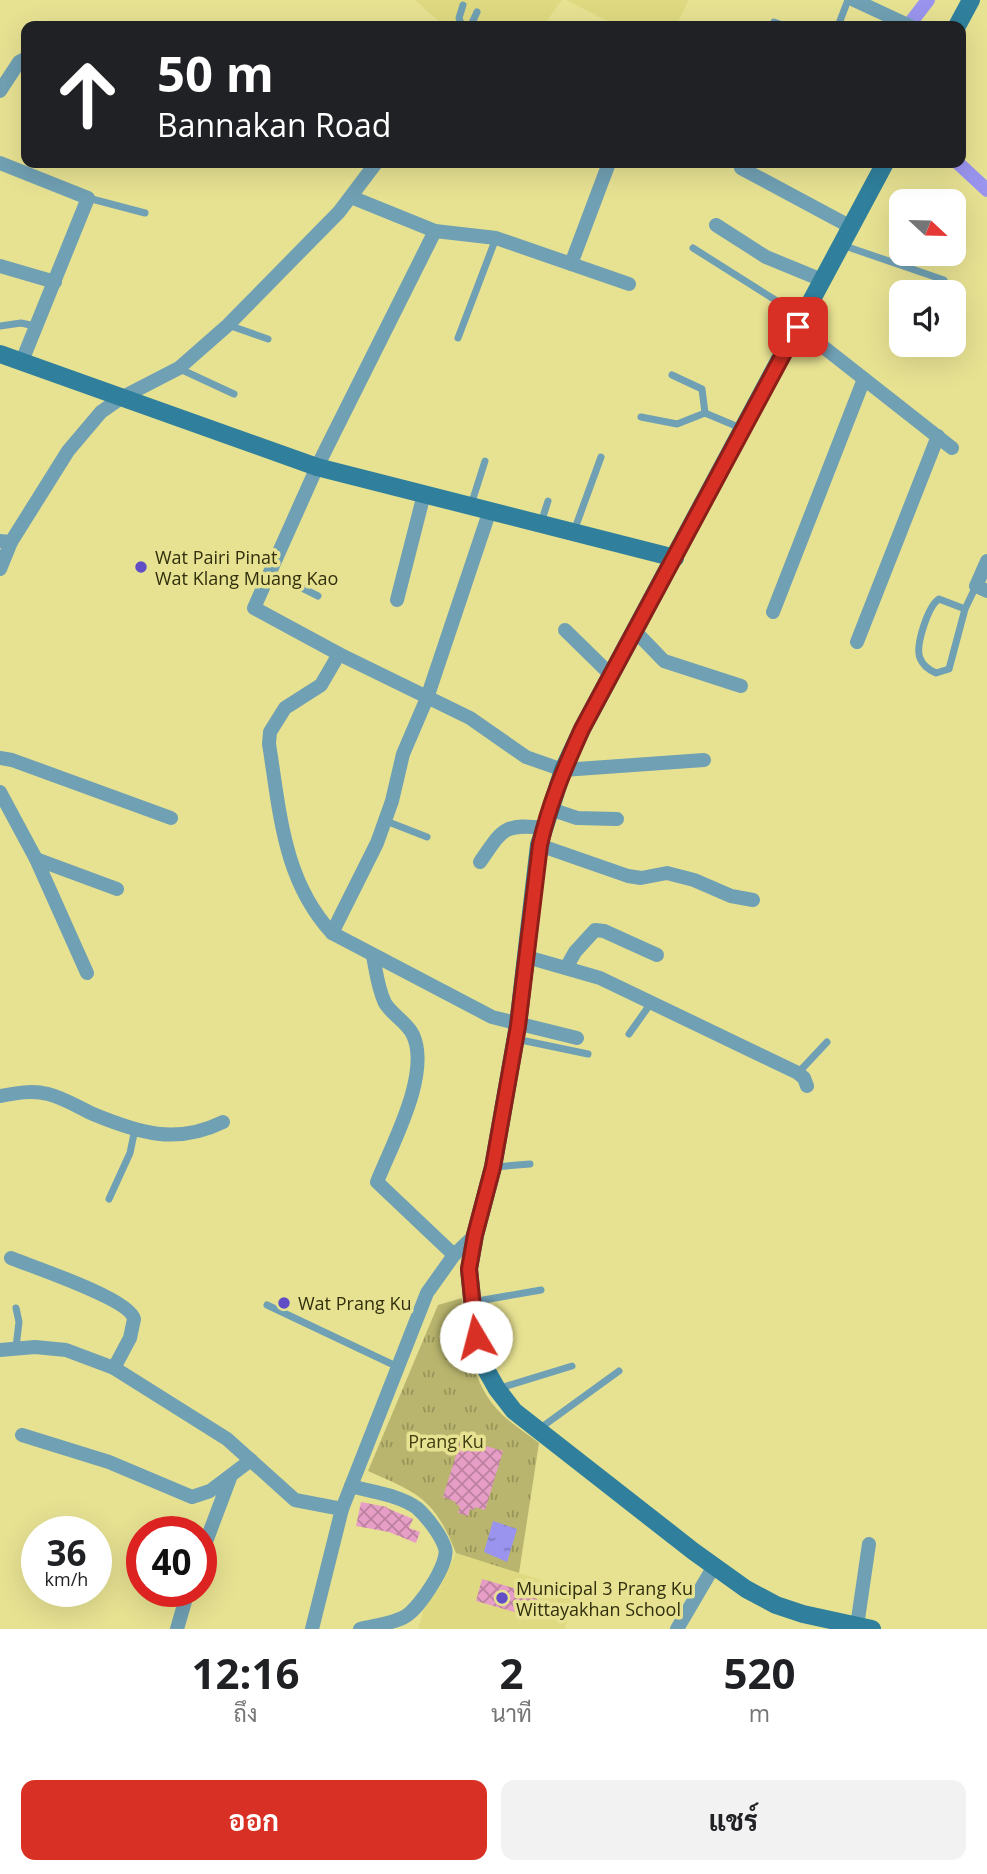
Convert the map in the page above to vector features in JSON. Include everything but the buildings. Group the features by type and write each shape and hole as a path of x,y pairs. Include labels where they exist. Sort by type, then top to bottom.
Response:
{"street":[{"path":"854,0 901,21"},
{"path":"960,21 971,0"},
{"path":"0,90 21,61"},
{"path":"0,163 88,198 22,361"},
{"path":"0,569 6,541 68,451 101,412 121,398 179,368 228,325 351,197 372,168"},
{"path":"571,264 607,168"},
{"path":"741,168 851,227"},
{"path":"869,1544 865,1628 803,1614 776,1605 746,1589 514,1411 496,1389 484,1366 476,1337 469,1269 493,1167 517,1032 542,836 563,770 882,168"},
{"path":"351,197 435,231 496,238 629,284"},
{"path":"716,225 766,257 822,280"},
{"path":"435,231 317,467 254,608 470,718 526,757 563,770 704,760"},
{"path":"0,266 55,282"},
{"path":"800,322 864,379 952,448"},
{"path":"0,354 317,467 675,558"},
{"path":"773,612 864,379"},
{"path":"857,642 938,436"},
{"path":"397,600 424,494"},
{"path":"332,933 385,820 404,754 427,698 490,510"},
{"path":"981,589 987,561"},
{"path":"565,630 612,676"},
{"path":"636,632 664,661 741,686"},
{"path":"340,654 321,685 285,708 270,732 269,744 290,865 316,916 332,933 517,1032 577,1038"},
{"path":"0,758 171,818"},
{"path":"0,792 36,859 87,973"},
{"path":"550,809 577,818 617,819"},
{"path":"480,862 497,837 508,828 522,825 628,876 641,878 667,873 694,880 731,896 753,900"},
{"path":"36,859 117,889"},
{"path":"566,968 575,952 595,930 604,931 657,955"},
{"path":"373,956 385,1003 411,1031 418,1048 419,1063 415,1085 377,1182 454,1255"},
{"path":"527,957 600,978 798,1073 807,1086"},
{"path":"0,1096 25,1091 47,1093 135,1129 165,1135 186,1135 223,1122"},
{"path":"312,1629 342,1509 427,1293 454,1255 475,1235"},
{"path":"11,1258 85,1287 129,1309 133,1314 130,1338 114,1368"},
{"path":"0,1350 16,1347 66,1350 114,1368 227,1439 295,1500 342,1509"},
{"path":"22,1435 109,1462 192,1497 210,1492 251,1461"},
{"path":"215,1516 230,1476"},
{"path":"351,1486 402,1500 416,1508 438,1536 446,1555 429,1590 406,1616 360,1629"},
{"path":"677,1629 714,1566"},
{"path":"177,1629 183,1607"}],"lane":[{"path":"840,21 848,0"},
{"path":"460,21 463,5"},
{"path":"473,21 477,12"},
{"path":"88,198 145,213"},
{"path":"458,338 496,238"},
{"path":"841,245 944,280"},
{"path":"693,247 800,322"},
{"path":"0,326 21,323 35,326"},
{"path":"228,325 268,339"},
{"path":"179,368 234,394"},
{"path":"672,375 702,389 705,413"},
{"path":"641,417 677,424 705,413 744,429"},
{"path":"574,532 601,457"},
{"path":"471,506 485,461"},
{"path":"541,523 548,501"},
{"path":"270,572 318,596"},
{"path":"965,610 939,599 930,607 918,652 920,661 927,669 936,673 948,669 965,610 981,589"},
{"path":"385,820 427,837"},
{"path":"629,1034 651,1002"},
{"path":"517,1032 589,1054"},
{"path":"798,1073 827,1042"},
{"path":"108,1199 130,1153 135,1129"},
{"path":"493,1167 530,1164"},
{"path":"472,1302 541,1290"},
{"path":"267,1305 398,1367"},
{"path":"16,1308 19,1322 16,1347"},
{"path":"496,1389 572,1366"},
{"path":"538,1430 619,1371"}],"shaded area":[{"path":"415,0 562,0 547,21 438,21"},
{"path":"566,0 689,0 678,21 607,21"},
{"name":"Municipal 3 Prang Ku Wittayakhan School","path":"456,1553 575,1591 565,1629 418,1629 425,1605 440,1587"}],"green space":[{"name":"Prang Ku","path":"462,1298 468,1342 480,1384 501,1413 539,1443 519,1573 456,1553 440,1520 423,1500 368,1471 438,1305"}],"water":[{"path":"493,1521 517,1529 507,1562 484,1552"}],"waterway":[{"path":"912,21 928,0"},
{"path":"963,168 987,190"}],"place":[{"name":"Wat Pairi Pinat Wat Klang Muang Kao","path":"141,567"},
{"name":"Wat Prang Ku","path":"284,1303"},
{"name":"Municipal 3 Prang Ku Wittayakhan School","path":"502,1598"}],"route":[{"path":"476,1337 469,1269 499,1138 518,1026 544,828 563,770 582,729 798,327"}]}
